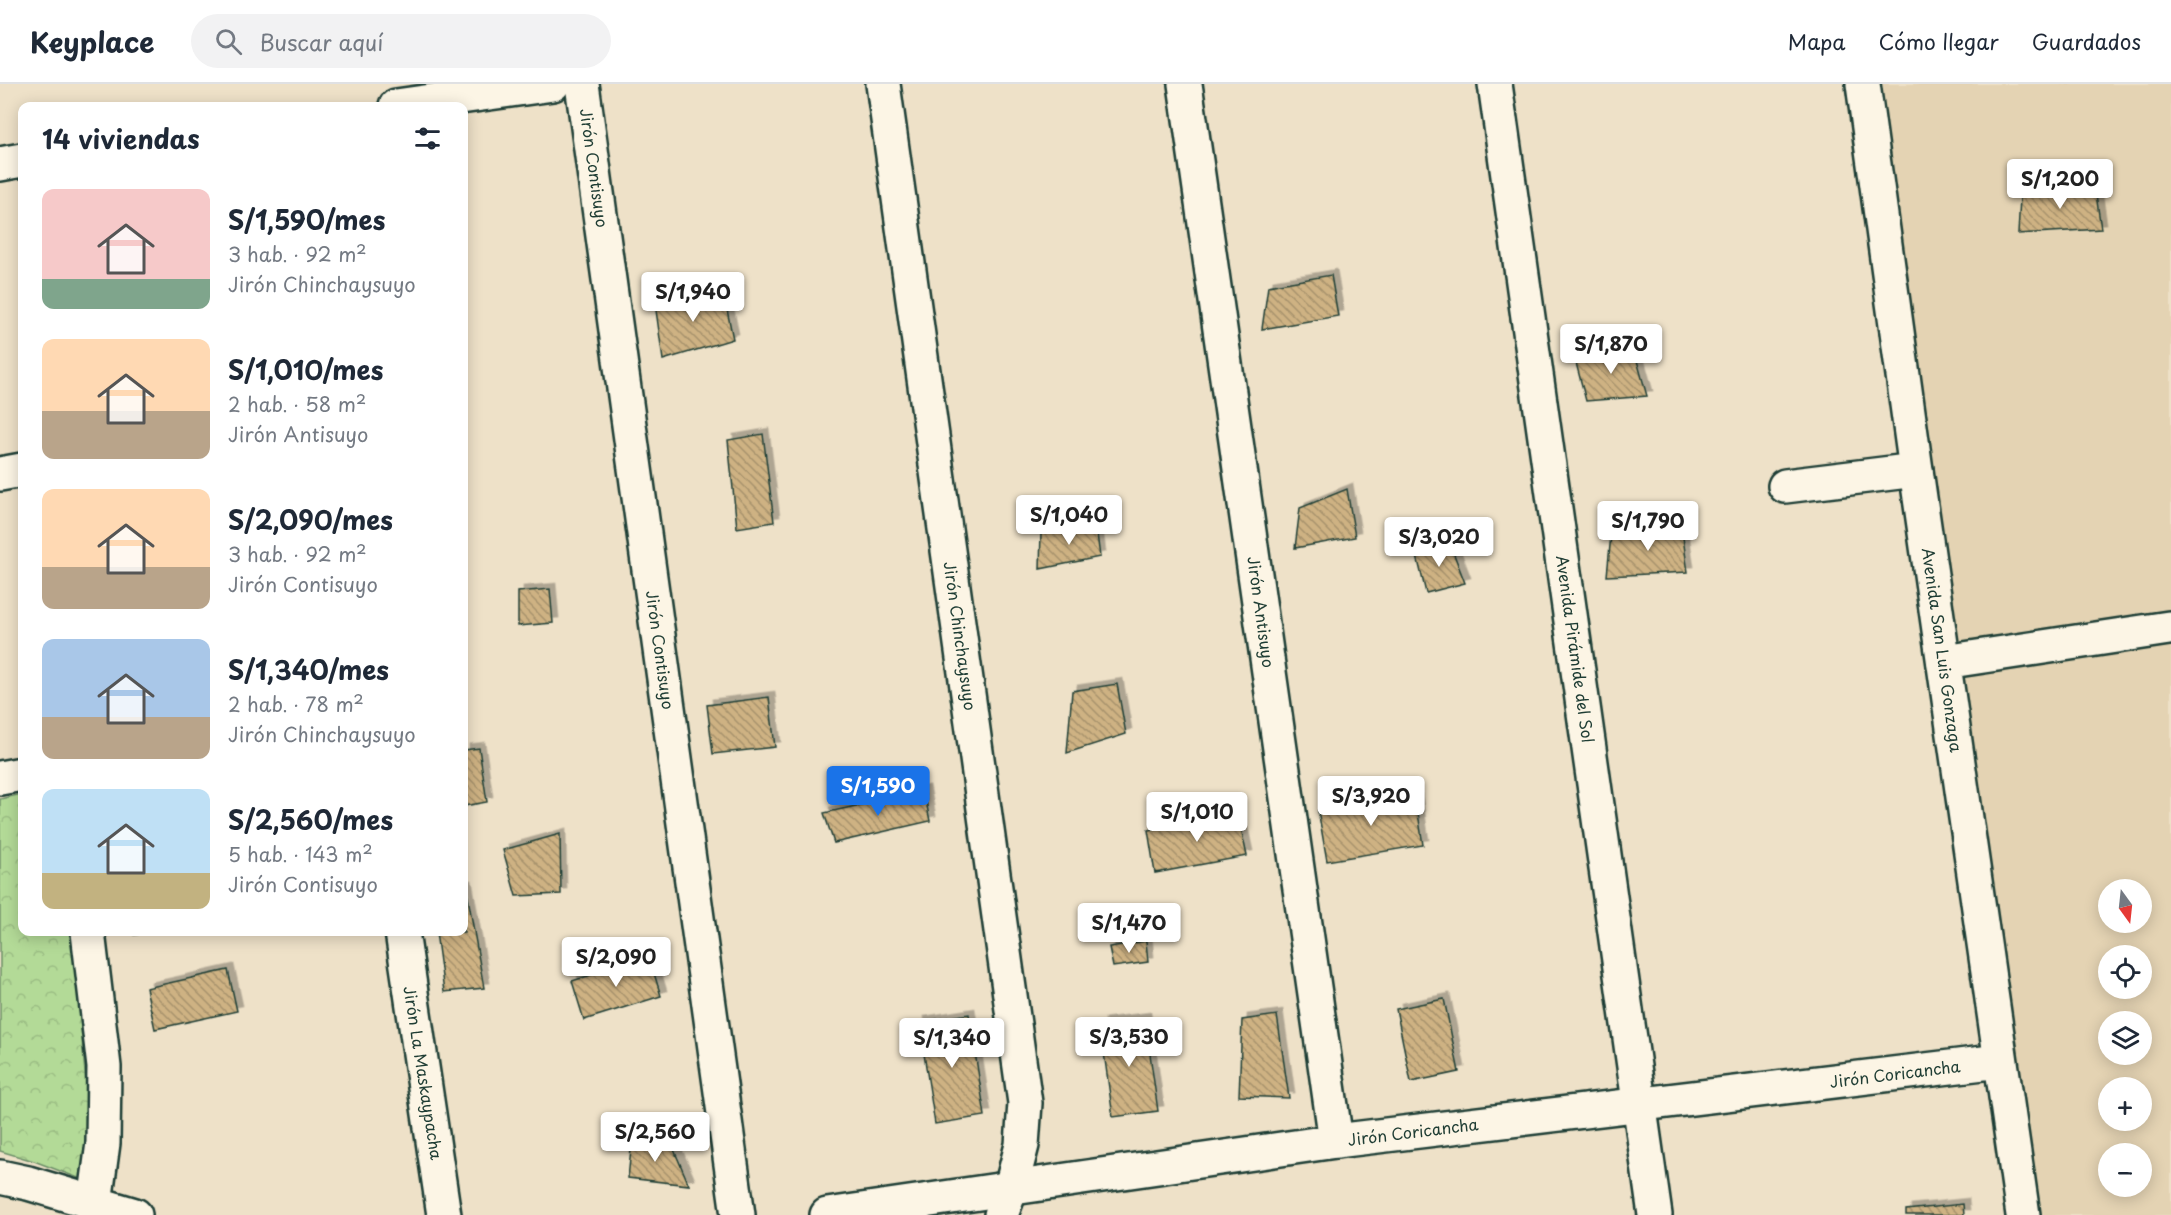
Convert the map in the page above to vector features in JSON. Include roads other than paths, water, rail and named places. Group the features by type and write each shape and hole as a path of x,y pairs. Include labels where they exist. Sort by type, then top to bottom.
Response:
{"street":[{"path":"425,102 553,84"},
{"name":"Jirón Contisuyo","path":"582,84 738,1215"},
{"name":"Jirón Chinchaysuyo","path":"883,84 1025,1103 1022,1145 1006,1201"},
{"name":"Jirón Antisuyo","path":"1185,84 1336,1141"},
{"name":"Avenida Pirámide del Sol","path":"1495,84 1655,1215"},
{"name":"Avenida San Luis Gonzaga","path":"1863,84 2023,1215"},
{"path":"0,164 18,161"},
{"path":"1785,486 1916,470"},
{"path":"0,474 18,471"},
{"path":"1944,662 2169,628"},
{"path":"0,778 18,775"},
{"path":"88,936 104,1066 104,1143 95,1203"},
{"name":"Jirón La Maskaypacha","path":"403,936 444,1215"},
{"name":"Jirón Coricancha","path":"827,1215 1006,1201 1336,1141 2000,1061"},
{"path":"0,1177 135,1215"}]}
